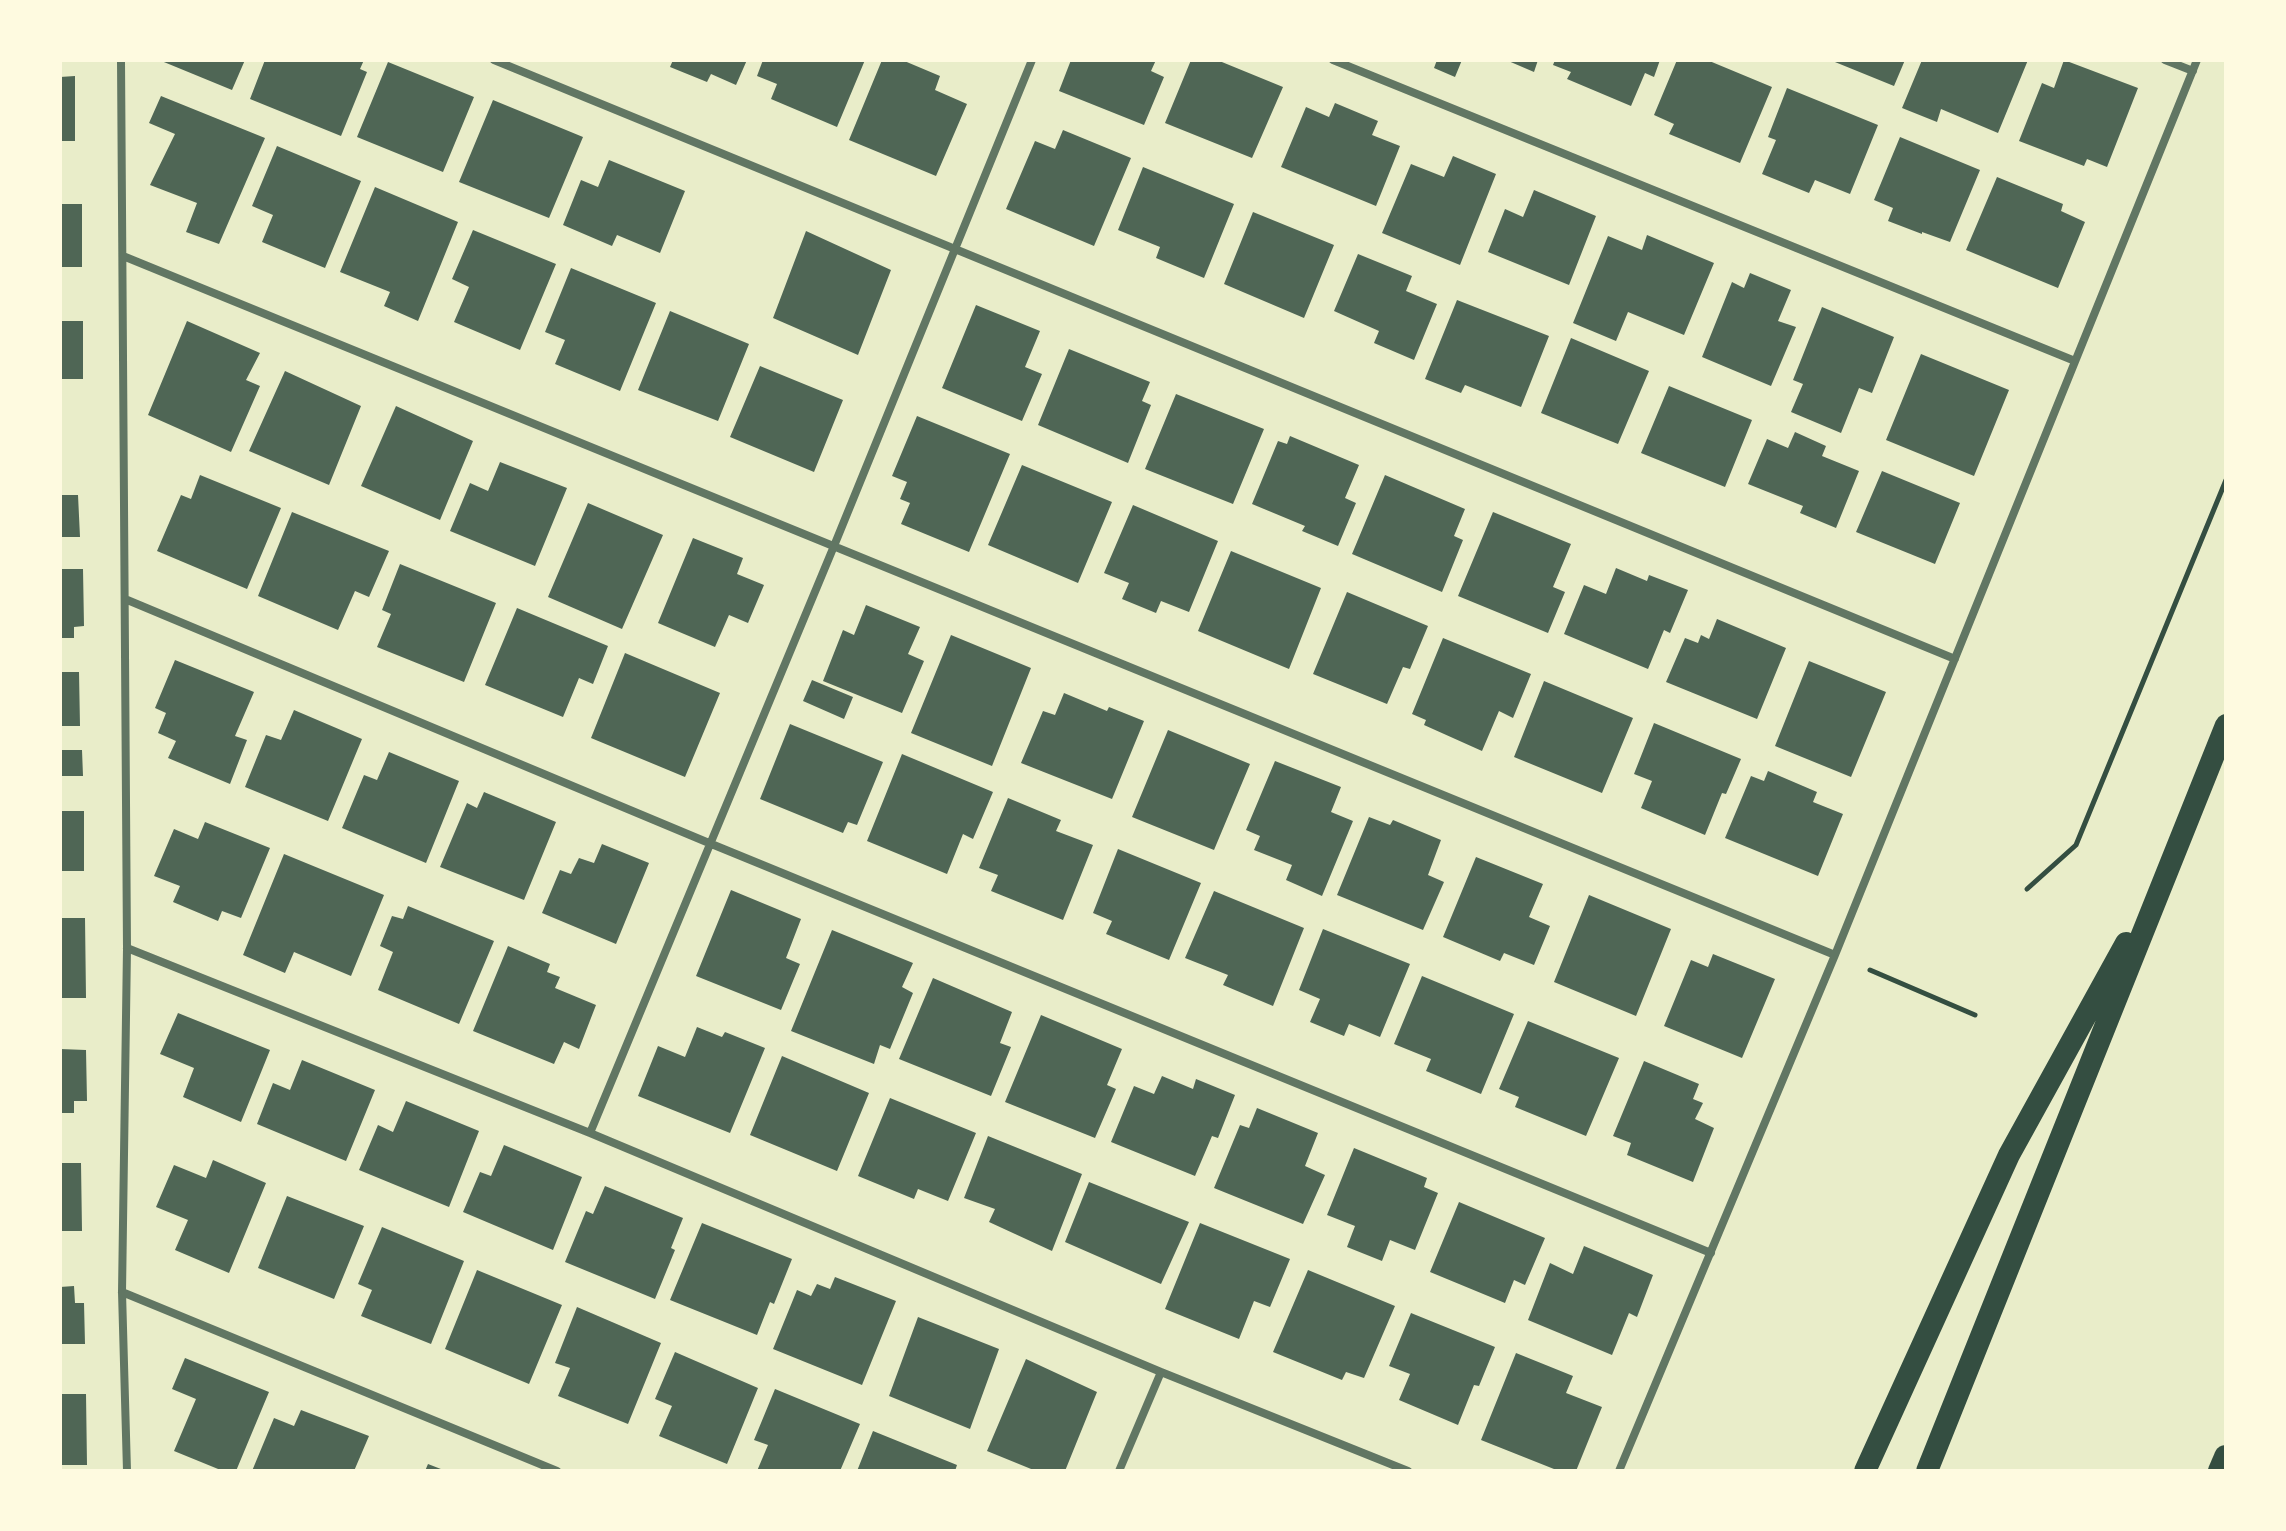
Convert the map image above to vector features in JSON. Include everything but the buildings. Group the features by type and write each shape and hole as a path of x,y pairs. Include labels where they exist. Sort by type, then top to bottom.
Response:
{"highway":[{"path":"1927,1471 2226,725"},
{"path":"1865,1471 2009,1155 2175,854"},
{"path":"2220,1471 2226,1457"}],"street":[{"path":"121,60 127,948 122,1292 127,1471"},
{"path":"494,60 1955,659"},
{"path":"590,1133 1032,60"},
{"path":"1333,60 2075,361"},
{"path":"2165,60 2193,71"},
{"path":"1619,1471 1835,955 2197,60"},
{"path":"123,256 1835,955"},
{"path":"125,599 709,843 1711,1253"},
{"path":"127,948 590,1133 1161,1372 1408,1471"},
{"path":"122,1292 557,1471"},
{"path":"1119,1471 1161,1372"}],"path":[{"path":"2027,889 2076,845 2226,480"},
{"path":"1835,955 1975,1015"}]}
